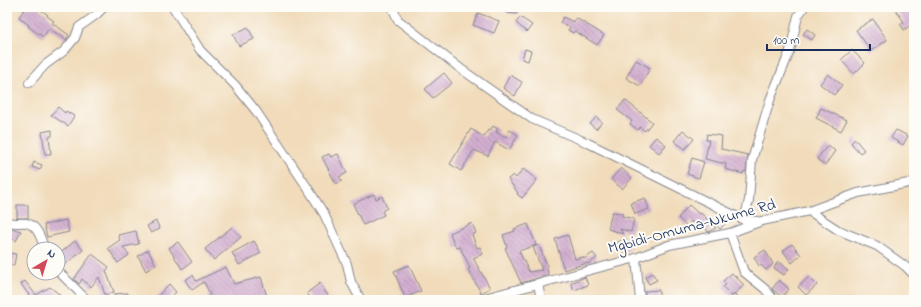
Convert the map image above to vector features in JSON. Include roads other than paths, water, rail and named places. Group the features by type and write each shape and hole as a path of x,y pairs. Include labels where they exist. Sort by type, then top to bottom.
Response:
{"street":[{"path":"29,82 45,65 64,51 75,38 79,26 104,7"},
{"path":"173,7 200,50 235,85 256,111 307,187 324,214 347,264 351,282 361,300"},
{"path":"392,7 398,20 461,69 532,119 588,144 744,220 762,221"},
{"path":"744,220 749,200 752,160 770,100 790,51 798,16 804,7"},
{"name":"Mgbidi-Omuma-Nkume Rd","path":"477,300 636,258 669,245 730,232 762,221 809,211 858,193 914,182"},
{"path":"809,211 838,230 877,246 905,266 914,275"},
{"path":"7,221 32,225 42,241"},
{"path":"730,232 744,272 765,289 774,300"},
{"path":"636,258 640,300"},
{"path":"66,279 88,300"},
{"path":"538,283 541,300"}]}
